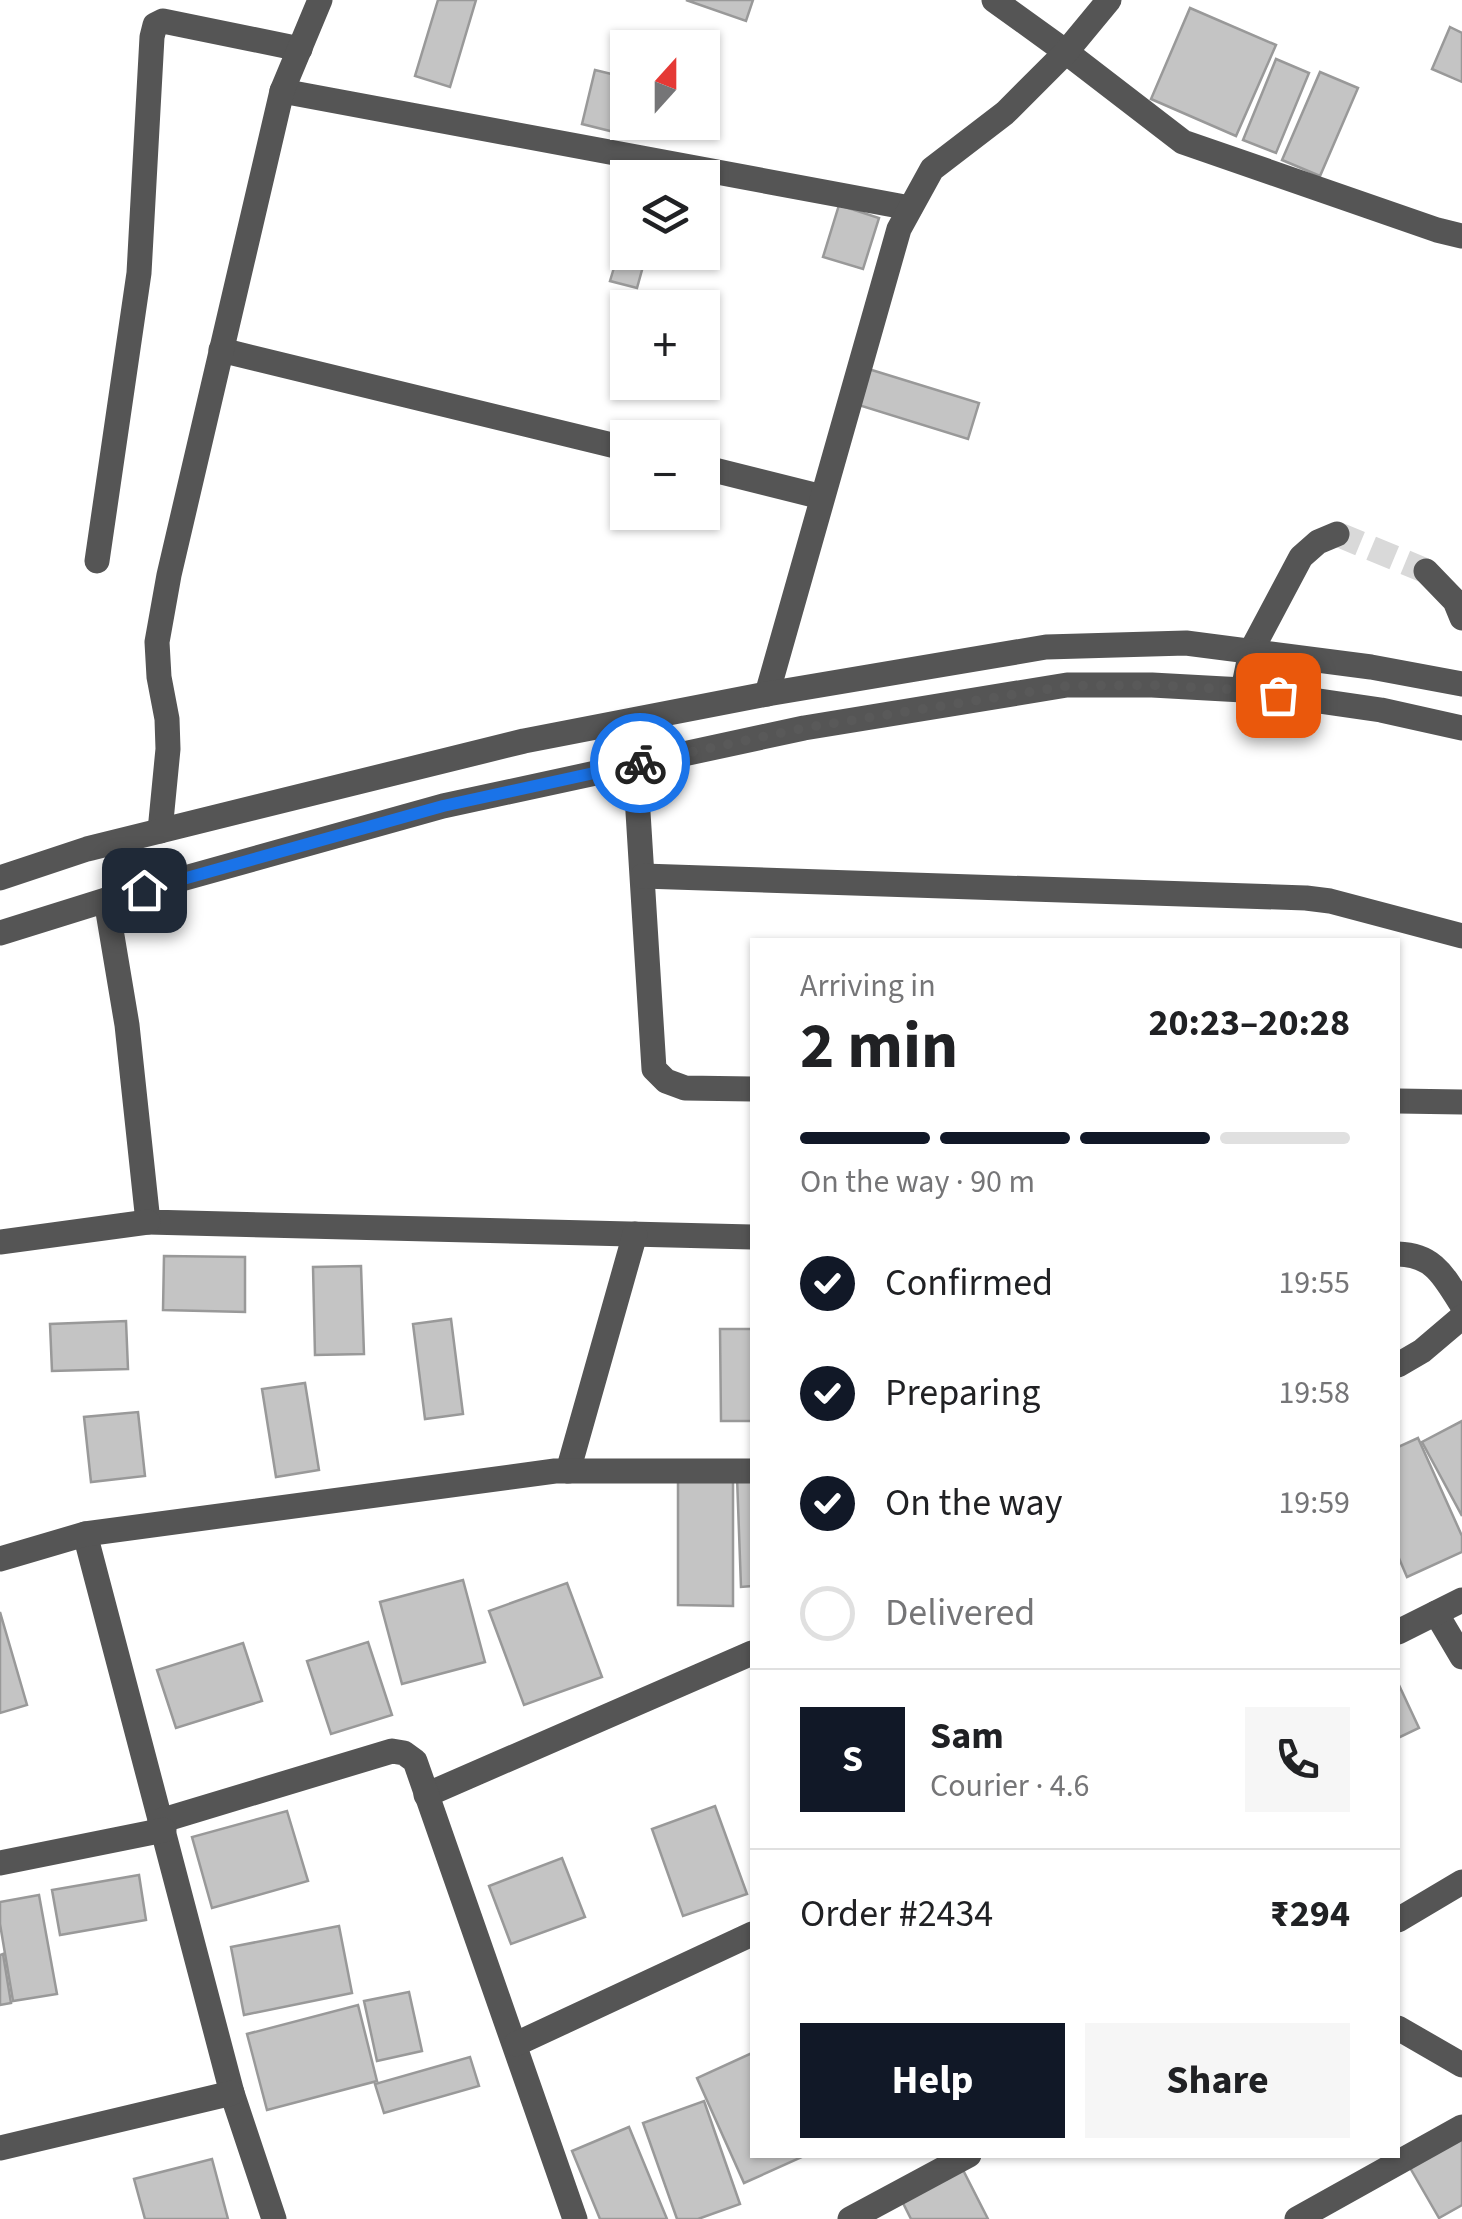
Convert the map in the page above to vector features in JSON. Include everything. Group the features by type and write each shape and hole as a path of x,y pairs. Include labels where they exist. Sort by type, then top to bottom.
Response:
{"street":[{"path":"160,831 168,748 156,642 282,90 320,0"},
{"path":"994,0 1183,142 1462,236"},
{"path":"767,694 899,229 932,169 1004,113 1066,52 1109,0"},
{"path":"97,561 139,274 155,26 163,21 300,49"},
{"path":"282,90 910,208"},
{"path":"221,350 610,445"},
{"path":"720,471 822,496"},
{"path":"1243,690 1251,651 1301,557 1318,542 1337,534"},
{"path":"1426,571 1455,601 1462,618"},
{"path":"0,878 87,850 524,741 1046,646 1186,642 1372,666 1462,684"},
{"path":"0,933 443,806 804,728 1067,686 1243,690 1380,710 1462,728"},
{"path":"635,764 654,1069 666,1081 685,1088 750,1089"},
{"path":"642,876 1306,898 1462,936"},
{"path":"106,900 128,1025 148,1222"},
{"path":"1400,1101 1462,1102"},
{"path":"0,1242 148,1222 750,1237"},
{"path":"568,1471 635,1234"},
{"path":"1400,1254 1410,1254 1437,1266 1462,1305"},
{"path":"1400,1364 1422,1351 1462,1317"},
{"path":"0,1559 84,1534 568,1471 750,1470"},
{"path":"84,1534 232,2093 274,2219"},
{"path":"1400,1631 1462,1600"},
{"path":"1436,1613 1462,1657"},
{"path":"426,1795 750,1654"},
{"path":"0,1863 162,1825 392,1751 404,1753 415,1761 575,2219"},
{"path":"1400,1919 1462,1882"},
{"path":"516,2044 750,1935"},
{"path":"1400,2029 1462,2065"},
{"path":"0,2148 232,2093"},
{"path":"1296,2219 1462,2127"},
{"path":"850,2219 963,2158"}],"building":[{"path":"438,0 476,0 450,87 415,76"},
{"path":"686,0 753,0 746,21"},
{"path":"1190,8 1276,45 1236,136 1151,99"},
{"path":"1450,27 1462,33 1462,82 1432,69"},
{"path":"1276,59 1309,73 1276,153 1243,140"},
{"path":"595,70 610,74 610,131 582,124"},
{"path":"1320,72 1358,88 1320,176 1282,160"},
{"path":"839,205 879,218 863,269 823,257"},
{"path":"613,270 642,270 637,288 610,281"},
{"path":"862,367 979,403 968,439 852,403"},
{"path":"164,1256 245,1257 245,1312 163,1310"},
{"path":"361,1266 364,1354 315,1355 313,1267"},
{"path":"451,1319 463,1414 425,1419 413,1324"},
{"path":"126,1321 128,1369 52,1371 50,1324"},
{"path":"720,1329 750,1329 750,1421 721,1421"},
{"path":"305,1383 319,1470 276,1477 262,1389"},
{"path":"138,1412 145,1476 91,1482 84,1417"},
{"path":"1462,1421 1462,1516 1422,1442"},
{"path":"1418,1438 1462,1536 1462,1552 1407,1577 1400,1561 1400,1446"},
{"path":"750,1476 750,1586 741,1587 737,1477"},
{"path":"678,1478 733,1479 733,1606 678,1605"},
{"path":"463,1580 485,1662 402,1684 380,1602"},
{"path":"567,1583 602,1677 524,1705 489,1611"},
{"path":"0,1612 27,1705 0,1713"},
{"path":"368,1642 392,1715 331,1734 307,1661"},
{"path":"243,1643 262,1701 176,1728 157,1670"},
{"path":"1400,1687 1419,1728 1400,1737"},
{"path":"715,1806 747,1894 683,1916 652,1829"},
{"path":"287,1811 308,1881 212,1908 192,1837"},
{"path":"562,1858 585,1917 511,1944 489,1886"},
{"path":"139,1875 146,1920 60,1935 52,1890"},
{"path":"39,1895 57,1994 13,2001 0,1902"},
{"path":"339,1926 352,1993 244,2015 231,1947"},
{"path":"3,1954 11,2003 0,2005 0,1955"},
{"path":"409,1992 422,2051 377,2061 364,2001"},
{"path":"358,2005 377,2081 267,2110 247,2034"},
{"path":"750,2054 750,2158 800,2158 744,2183 697,2078"},
{"path":"470,2057 479,2086 384,2113 375,2084"},
{"path":"704,2101 740,2204 698,2219 677,2219 643,2123"},
{"path":"629,2127 667,2219 600,2219 572,2151"},
{"path":"1462,2138 1462,2205 1439,2218 1409,2166"},
{"path":"212,2159 228,2219 145,2219 134,2179"},
{"path":"961,2166 988,2219 911,2219 900,2197"}],"tunnel":[{"path":"1337,534 1426,571"}],"way so far":[{"path":"640,763 804,728 1067,686 1152,685 1278,695"}],"route":[{"path":"144,890 443,806 640,763"}]}
